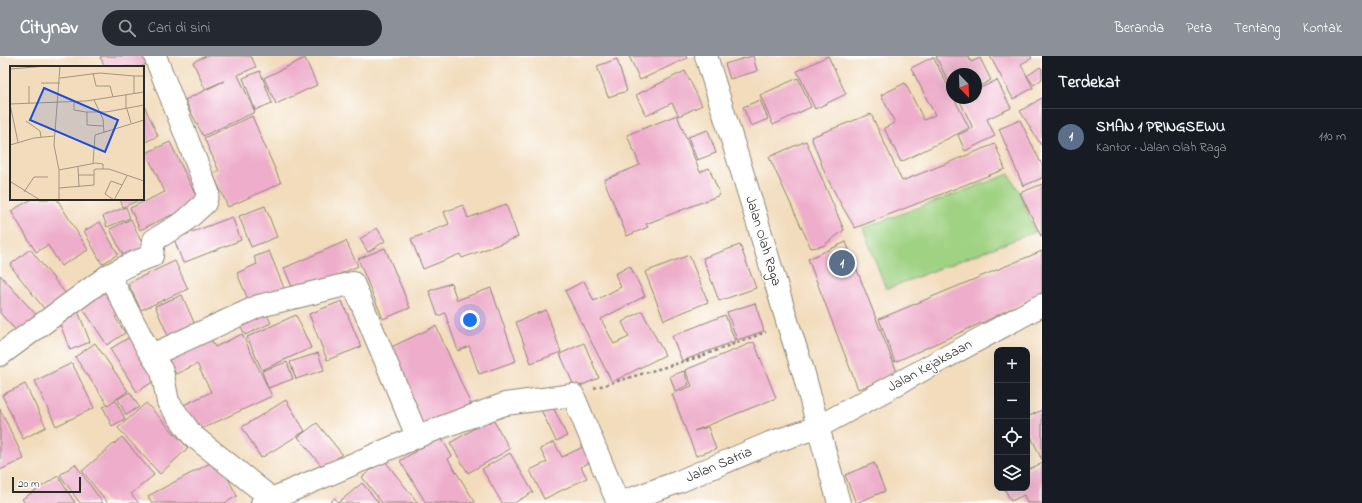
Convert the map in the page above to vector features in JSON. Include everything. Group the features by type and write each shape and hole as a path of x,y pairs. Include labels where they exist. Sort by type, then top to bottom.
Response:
{"street":[{"path":"0,355 109,275 135,262 152,256 154,240 184,222 205,203 208,192 155,56"},
{"name":"Jalan Olah Raga","path":"706,56 804,374 839,503"},
{"path":"109,275 162,371 168,402 192,435 271,502 417,436 505,404 573,395 619,503"},
{"path":"152,355 259,306 353,283 417,436"},
{"name":"Jalan Kejaksaan","path":"818,427 1042,305"},
{"name":"Jalan Satria","path":"619,503 678,482 770,443 818,427"}],"path":[{"path":"573,395 699,357 788,324"}],"green space":[{"path":"1009,174 1020,193 1035,232 886,289 863,228"}],"building":[{"path":"150,56 153,61 142,66 104,66 100,57"},
{"path":"206,56 251,56 256,67 238,75 255,112 203,136 185,100 224,81 205,89 193,62"},
{"path":"629,56 686,56 687,58 640,80"},
{"path":"753,56 757,71 730,79 725,64"},
{"path":"828,56 846,94 815,109 797,71"},
{"path":"968,56 971,62 980,58 991,80 982,85 982,68 946,68 946,77 936,57"},
{"path":"990,56 1031,56 1032,58 1021,64 1033,88 1013,99"},
{"path":"933,57 946,82 946,104 957,104 969,128 901,162 884,128 895,123 881,95 905,83 924,120 935,115 911,68"},
{"path":"305,58 317,85 276,104 264,78"},
{"path":"617,59 627,91 608,97 597,66"},
{"path":"1040,67 1042,69 1042,79 1034,85 1027,76"},
{"path":"260,71 272,103 255,110 243,78"},
{"path":"685,71 702,105 679,116 672,103 646,116 636,95"},
{"path":"798,78 811,107 773,125 760,95"},
{"path":"997,80 1011,108 987,119 995,136 965,151 958,135 973,128 961,104 982,104 982,87"},
{"path":"1042,98 1042,144 1041,145 1020,111"},
{"path":"760,100 768,119 751,126 743,107"},
{"path":"144,105 158,136 144,143"},
{"path":"871,114 902,181 995,144 1005,169 855,228 826,176 811,137"},
{"path":"677,115 700,172 709,168 720,195 646,224 648,227 627,236 604,180 640,165 627,135"},
{"path":"252,116 281,183 228,207 213,174 219,171 204,138"},
{"path":"1020,120 1042,165 1042,178 1023,186 999,129"},
{"path":"708,130 716,153 697,160 688,137"},
{"path":"806,141 844,230 823,246 811,248 769,157"},
{"path":"170,142 199,202 140,230 130,208 165,192 146,153"},
{"path":"1042,184 1042,236 1041,236 1020,193"},
{"path":"30,200 58,200 88,250 61,266 48,245 36,252 11,211"},
{"path":"120,200 140,200 123,207"},
{"path":"506,204 518,237 462,258 460,254 423,269 411,239 449,224 444,212 463,205 468,218"},
{"path":"265,206 277,237 251,247 239,216"},
{"path":"126,207 130,218 107,227 103,216"},
{"path":"232,217 241,240 183,263 174,239"},
{"path":"131,219 145,250 125,259 110,229"},
{"path":"100,222 118,254 102,264 84,231"},
{"path":"377,228 385,241 368,252 360,239"},
{"path":"346,241 358,266 295,294 284,268"},
{"path":"846,242 897,372 873,384 858,389 808,259"},
{"path":"740,245 756,288 719,301 703,258"},
{"path":"385,248 410,308 383,319 358,259"},
{"path":"30,249 70,299 49,315 10,265"},
{"path":"269,251 284,288 249,302 237,273 257,264 254,257"},
{"path":"1042,251 1042,293 990,319 895,362 879,319"},
{"path":"689,255 708,302 664,320 645,272"},
{"path":"175,261 188,289 141,310 128,283"},
{"path":"630,266 645,296 601,319 614,344 629,337 622,322 642,311 665,355 612,382 565,291 584,281 594,301 621,287 615,274"},
{"path":"0,275 41,320 22,337 0,313"},
{"path":"451,283 457,300 491,288 516,361 479,374 469,346 458,351 445,313 438,316 429,291"},
{"path":"107,286 124,312 115,317 125,333 107,345 80,304"},
{"path":"182,295 199,334 172,345 155,306"},
{"path":"342,301 361,347 327,360 309,314"},
{"path":"755,303 764,331 737,340 727,312"},
{"path":"263,306 271,323 245,335 237,318"},
{"path":"546,310 561,352 531,363 516,322"},
{"path":"78,311 90,342 70,350 58,319"},
{"path":"296,315 311,348 262,370 247,337"},
{"path":"725,315 735,341 682,361 672,336"},
{"path":"436,326 472,407 425,428 389,348"},
{"path":"207,331 215,347 242,334 272,396 197,431 184,405 211,392 197,364 176,374 165,352"},
{"path":"133,335 160,377 137,392 110,349"},
{"path":"754,342 776,398 694,431 708,427 716,449 696,456 672,394 692,386 685,370"},
{"path":"95,343 128,391 108,405 75,357"},
{"path":"584,343 599,378 575,388 560,354"},
{"path":"318,353 324,370 296,379 290,362"},
{"path":"287,362 293,379 268,388 262,371"},
{"path":"72,363 94,408 56,426 35,381"},
{"path":"684,371 689,385 675,391 670,376"},
{"path":"25,384 46,427 23,439 2,395"},
{"path":"130,392 139,407 126,415 118,399"},
{"path":"286,400 305,431 261,458 242,427"},
{"path":"116,401 125,419 112,426 103,407"},
{"path":"146,403 188,448 160,474 118,428"},
{"path":"552,405 567,436 556,441 541,410"},
{"path":"0,409 24,459 0,470"},
{"path":"1042,410 1042,460 1030,434 1030,416"},
{"path":"492,418 510,449 468,473 450,443"},
{"path":"317,423 342,454 324,469 298,437"},
{"path":"440,436 452,456 448,459 475,502 426,503 400,461"},
{"path":"122,437 154,475 131,494 139,503 108,503 82,471"},
{"path":"554,442 562,457 585,446 592,461 581,467 587,478 544,499 530,470 547,462 540,449"},
{"path":"510,453 533,492 514,503 502,503 482,469"},
{"path":"218,459 237,496 225,503 152,503 148,496"},
{"path":"384,460 418,503 382,503 362,477"},
{"path":"874,463 885,491 856,503 845,475"},
{"path":"1042,463 1042,503 1027,503 1024,495 1011,501 1006,491 1030,491 1030,469"},
{"path":"75,464 103,503 80,503 60,475"},
{"path":"58,476 75,503 25,503 22,499"},
{"path":"362,483 379,503 338,503"},
{"path":"335,498 338,503 329,503"}],"place":[{"name":"SMAN 1 PRINGSEWU","path":"842,263"}]}
